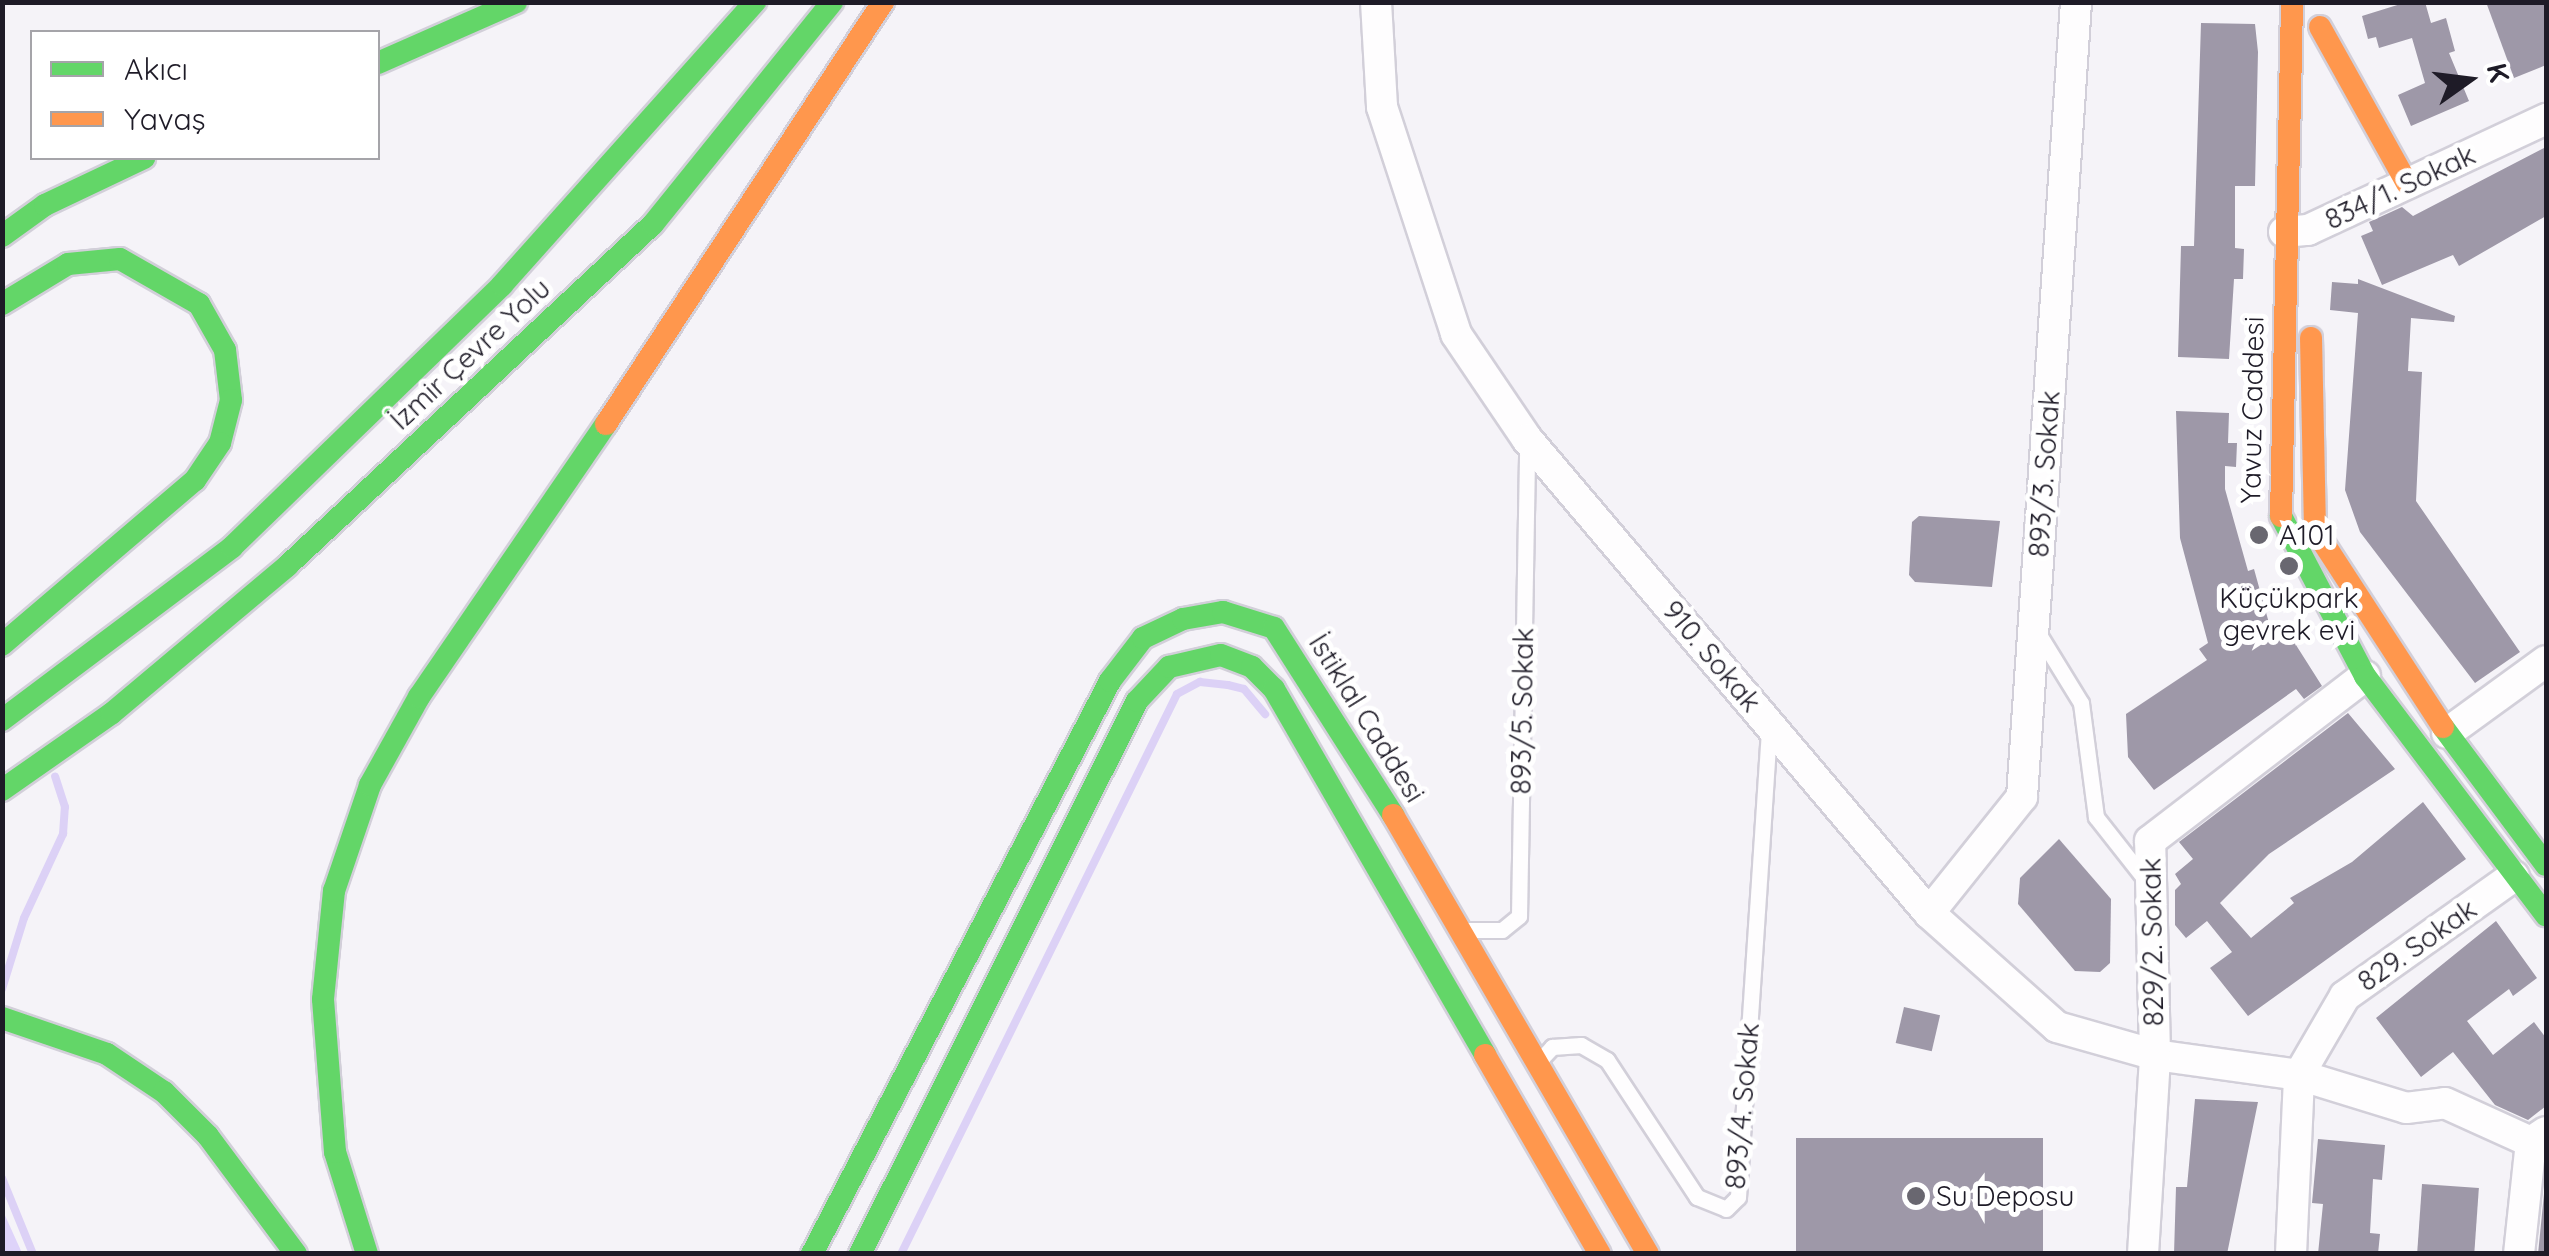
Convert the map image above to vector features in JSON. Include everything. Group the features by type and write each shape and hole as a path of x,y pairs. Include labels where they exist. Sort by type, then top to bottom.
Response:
{"main road":[{"path":"380,62 516,2"},
{"name":"İzmir Çevre Yolu","path":"2,720 232,547 502,285 755,2"},
{"name":"İzmir Çevre Yolu","path":"2,790 112,712 287,566 653,224 832,2"},
{"path":"368,1254 335,1152 323,999 334,891 370,785 418,697 718,260 883,2"},
{"name":"Yavuz Caddesi","path":"2292,2 2296,231 2315,530 2446,732 2546,865"},
{"path":"2317,82 2322,2"},
{"path":"2320,27 2408,183"},
{"name":"Yavuz Caddesi","path":"2315,119 2296,231 2280,523 2365,676 2546,915"},
{"path":"2,236 45,205 140,160"},
{"path":"2,304 68,264 120,259 158,275 199,304 225,350 231,400 220,443 195,480 2,645"},
{"name":"İstiklal Caddesi","path":"812,1254 1110,681 1144,638 1183,620 1223,612 1274,628 1459,928 1648,1254"},
{"path":"860,1254 1137,702 1169,666 1221,655 1252,667 1274,689 1600,1254"},
{"path":"2,1018 134,1070 208,1136 296,1254"}],"street":[{"name":"910. Sokak","path":"1376,2 1382,107 1450,315 1527,439 1929,914 2057,1027 2155,1055 2299,1075 2406,1108 2445,1104 2538,1137"},
{"name":"893/3. Sokak","path":"1929,914 2022,798 2076,2"},
{"name":"834/1. Sokak","path":"2296,231 2546,119"},
{"path":"2446,732 2546,661"},
{"name":"829/2. Sokak","path":"2142,1254 2155,1055 2150,841 2365,676"},
{"name":"829. Sokak","path":"2291,1254 2299,1075 2346,996 2514,876"},
{"path":"2519,1254 2538,1137"}],"lane":[{"name":"893/5. Sokak","path":"1459,928 1502,930 1519,916 1527,439"},
{"path":"2033,625 2081,704 2096,816 2151,888"},
{"name":"893/4. Sokak","path":"1537,1063 1552,1047 1581,1045 1607,1060 1697,1197 1726,1209 1738,1197 1770,724"}],"shaded area":[{"path":"3,1211 22,1253 3,1253"}],"building":[{"path":"2407,2 2425,2 2431,23 2446,18 2455,51 2449,53 2469,101 2411,126 2398,95 2425,83 2412,38 2379,48 2376,37 2368,39 2362,16"},
{"path":"2486,2 2546,2 2546,65 2514,78"},
{"path":"2201,23 2255,24 2258,52 2255,186 2235,186 2235,248 2244,249 2243,279 2234,279 2229,359 2178,357 2181,246 2194,246"},
{"path":"2546,147 2546,216 2459,266 2453,255 2382,285 2361,236 2373,231 2369,222 2402,207 2413,216"},
{"path":"2358,279 2455,316 2454,322 2411,318 2408,371 2422,372 2416,501 2520,652 2475,683 2360,532 2345,490 2358,313 2330,310 2332,282 2358,284"},
{"path":"2176,411 2229,413 2228,443 2237,443 2236,467 2225,466 2225,489 2248,571 2254,569 2272,634 2284,626 2322,686 2304,699 2296,689 2154,790 2128,757 2126,714 2207,660 2199,649 2208,643 2180,538"},
{"path":"1919,516 2000,521 1992,587 1915,582 1909,575 1912,522"},
{"path":"2348,713 2395,769 2269,854 2220,903 2251,938 2294,903 2290,898 2352,862 2423,802 2466,859 2248,1016 2210,968 2232,952 2207,921 2186,938 2175,925 2175,890 2181,884 2175,874 2193,859 2179,842"},
{"path":"2059,839 2111,899 2110,963 2100,972 2075,971 2018,904 2020,878"},
{"path":"2496,921 2537,978 2513,996 2509,989 2467,1021 2493,1055 2534,1022 2546,1038 2546,1106 2528,1120 2495,1105 2453,1052 2421,1077 2376,1018"},
{"path":"1904,1007 1940,1015 1932,1051 1896,1043"},
{"path":"2195,1099 2258,1102 2227,1254 2174,1254 2176,1187 2187,1187"},
{"name":"Su Deposu","path":"1796,1138 2043,1138 2043,1254 1796,1254"},
{"path":"2318,1139 2385,1145 2382,1180 2373,1179 2370,1233 2380,1234 2378,1254 2318,1254 2323,1204 2312,1203"},
{"path":"2422,1184 2479,1188 2474,1254 2417,1254"},
{"path":"2544,1194 2546,1254 2538,1254"}],"waterway":[{"path":"901,1254 1177,694 1200,682 1228,685 1244,689 1265,714"},
{"path":"2,989 24,918 63,834 65,807 55,777"},
{"path":"2,1178 33,1254"}],"traffic: fast":[{"path":"380,62 516,2"},
{"path":"2,720 232,547 502,285 755,2"},
{"path":"2,790 112,713 287,566 653,224 832,2"},
{"path":"2,236 45,205 140,160"},
{"path":"2,304 68,264 120,259 199,304 225,350 231,400 220,443 195,480 2,645"},
{"path":"367,1254 335,1152 323,999 334,891 370,785 419,697 606,424"},
{"path":"2281,516 2365,676 2546,915"},
{"path":"812,1254 1110,681 1143,638 1183,619 1223,612 1274,628 1393,815"},
{"path":"860,1254 1137,701 1169,667 1221,655 1252,667 1274,689 1485,1055"},
{"path":"2443,727 2546,865"},
{"path":"2,1018 107,1054 164,1092 208,1136 296,1254"}],"traffic: slow":[{"path":"606,424 883,2"},
{"path":"2281,516 2292,2"},
{"path":"2320,27 2407,183"},
{"path":"2311,338 2315,530 2443,727"},
{"path":"1393,815 1648,1254"},
{"path":"1485,1055 1600,1254"}],"place":[{"name":"A101","path":"2259,535"},
{"name":"Küçükpark gevrek evi","path":"2289,566"},
{"name":"Su Deposu","path":"1916,1196"}]}
